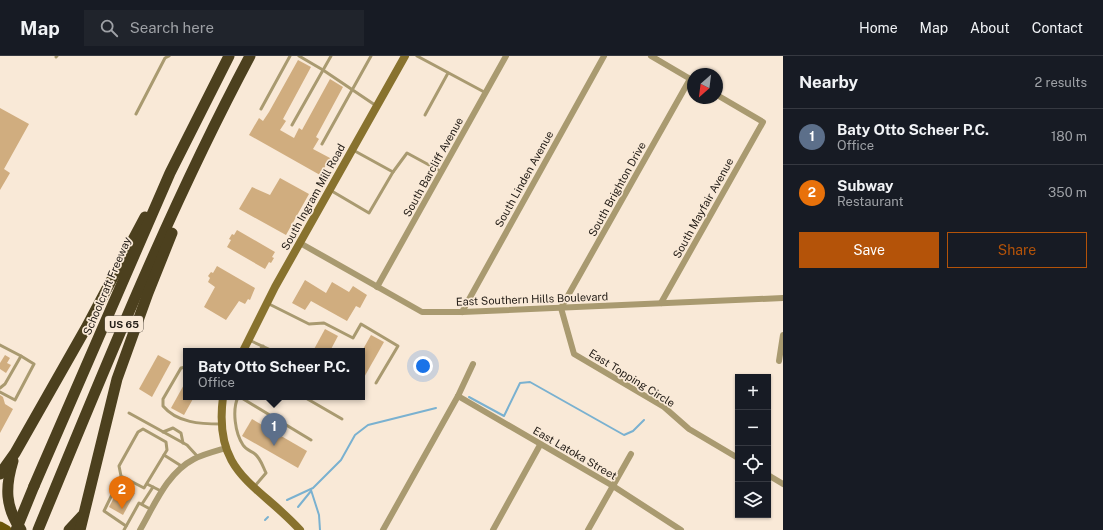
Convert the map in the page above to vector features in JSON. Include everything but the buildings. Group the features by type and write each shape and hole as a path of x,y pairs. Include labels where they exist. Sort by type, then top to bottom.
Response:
{"highway":[{"name":"Schoolcraft Freeway","path":"16,530 170,173 229,56"},
{"name":"US 65","path":"38,530 149,266 250,56"},
{"path":"80,530 117,379 148,293 202,154"},
{"path":"0,474 15,453 86,328 126,249 170,173"},
{"path":"15,453 8,476 7,495 10,512 21,530"},
{"path":"69,530 84,514"}],"main road":[{"path":"0,526 7,530"}],"street":[{"name":"South Ingram Mill Road","path":"245,348 267,303 405,56"},
{"name":"South Barcliff Avenue","path":"377,287 506,56"},
{"name":"South Linden Avenue","path":"462,312 604,56"},
{"path":"651,56 687,78"},
{"name":"South Brighton Drive","path":"561,308 687,87"},
{"name":"South Mayfair Avenue","path":"661,303 763,122 723,99"},
{"name":"East Southern Hills Boulevard","path":"300,243 422,312 462,312 783,298"},
{"name":"East Topping Circle","path":"561,308 574,354 664,407 689,429 735,456"},
{"path":"779,361 783,335"},
{"path":"383,530 458,396 473,364"},
{"name":"East Latoka Street","path":"458,396 613,486 681,530"},
{"path":"223,400 221,424 226,448 238,471 253,488 300,530"},
{"path":"493,530 540,445"},
{"path":"140,530 162,492 174,475 198,457 226,448"},
{"path":"588,530 631,454"},
{"path":"771,477 783,484"}],"lane":[{"path":"136,114 165,58 169,56"},
{"path":"261,109 290,56"},
{"path":"299,56 353,89 377,106"},
{"path":"292,125 331,56"},
{"path":"322,144 370,56"},
{"path":"417,56 486,93"},
{"path":"425,115 448,73"},
{"path":"352,150 393,172"},
{"path":"330,190 369,212 393,172 407,153 442,172"},
{"path":"267,303 308,324 324,323 352,338 361,324 398,346 376,383"},
{"path":"249,340 267,348"},
{"path":"0,345 34,364 15,400 0,392"},
{"path":"0,388 5,384 21,356"},
{"path":"183,368 181,368 163,399 163,406 170,412 192,422 221,424"},
{"path":"238,400 236,408 236,423 240,439 245,449 255,454 266,473 253,488"},
{"path":"244,400 312,440"},
{"path":"309,400 342,419"},
{"path":"129,413 184,443 198,457"},
{"path":"163,432 173,428 181,433 184,443"},
{"path":"126,526 104,511 121,476 119,466 138,432 143,429 166,442"},
{"path":"121,476 144,488 167,450 166,442 170,436"},
{"path":"164,455 183,467"},
{"path":"147,484 162,492"},
{"path":"124,530 139,503 142,504 153,487"},
{"path":"142,504 152,510"}],"waterway":[{"path":"469,397 504,416 520,383 530,382 624,435 633,431 644,420"},
{"path":"287,500 313,488 341,460 355,435 368,425 436,408"},
{"path":"311,490 319,515 320,530"},
{"path":"298,507 311,491"},
{"path":"265,520 268,517"}],"place":[{"name":"Baty Otto Scheer P.C.","path":"274,446"},
{"name":"Subway","path":"122,509"}]}
